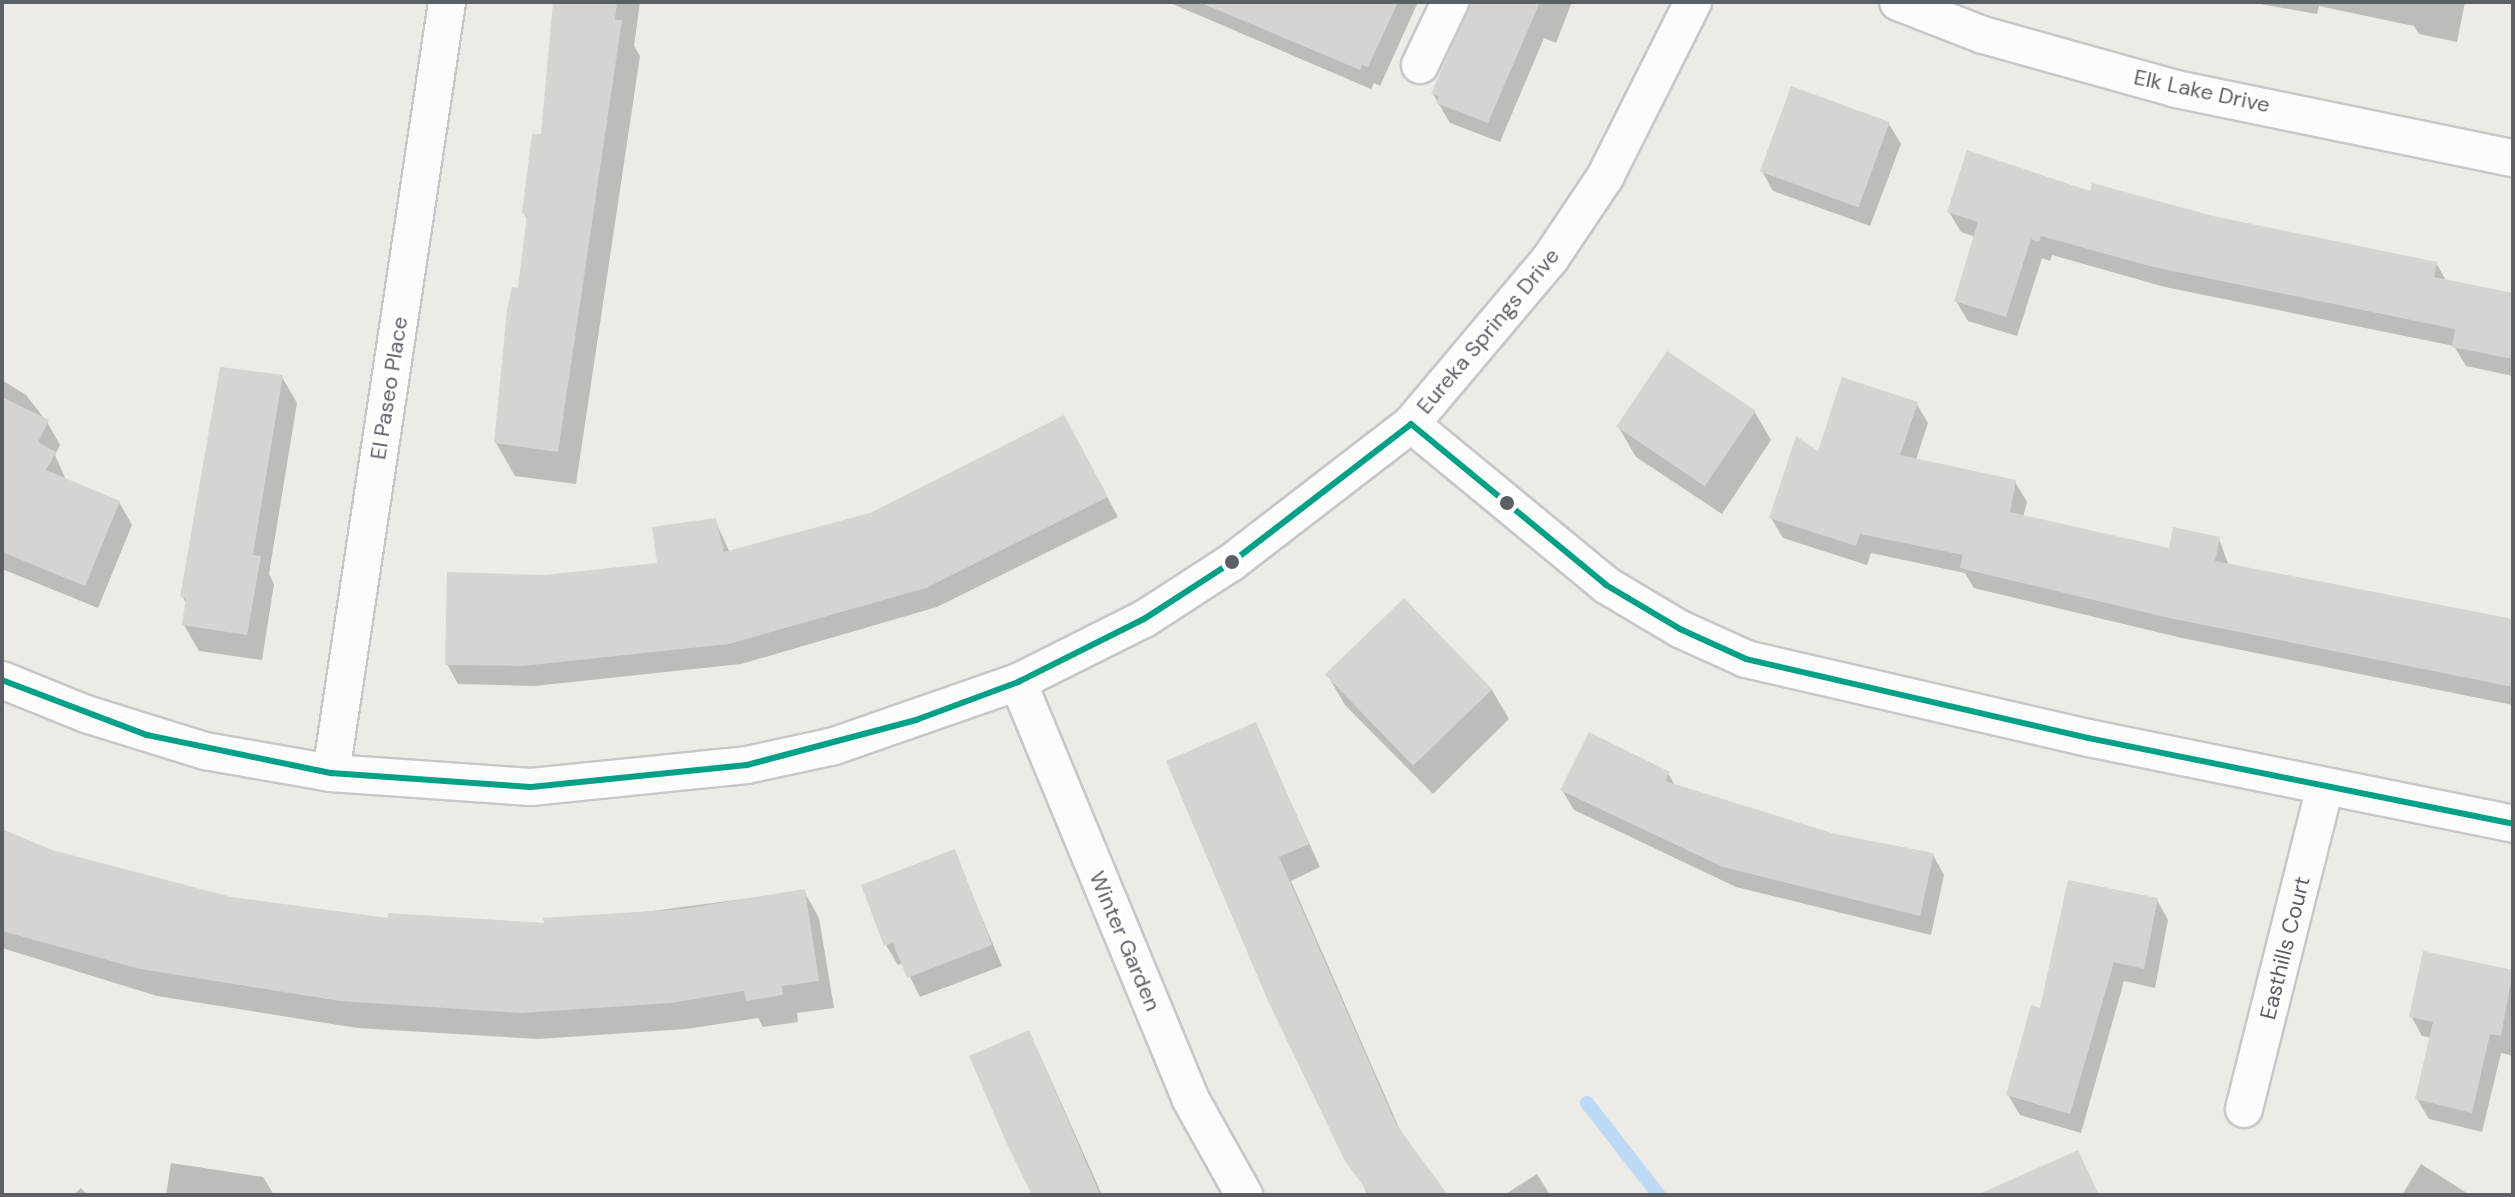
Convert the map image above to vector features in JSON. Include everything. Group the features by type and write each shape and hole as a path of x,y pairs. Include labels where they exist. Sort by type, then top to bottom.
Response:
{"street":[{"name":"El Paseo Place","path":"331,773 447,2"},
{"path":"1420,65 1450,2"},
{"name":"Eureka Springs Drive","path":"2,680 147,735 331,773 531,787 671,777 834,746 1018,682 1144,619 1232,562 1411,424 1550,259 1589,201 1646,103 1693,2"},
{"name":"Elk Lake Drive","path":"1898,2 1983,35 2176,89 2513,158"},
{"path":"1411,424 1606,585 1680,629 1746,659 2325,787 2513,824"},
{"name":"Winter Garden","path":"1018,682 1191,1100 1244,1195"},
{"name":"Easthills Court","path":"2244,1109 2325,787"}],"building":[{"path":"553,2 617,2 615,20 622,20 558,452 494,443 507,310 512,287 518,288 527,215 522,213 532,134 541,134"},
{"path":"1199,2 1398,2 1368,67 1362,65 1360,70"},
{"path":"1471,2 1540,2 1488,123 1436,103 1439,96 1431,94"},
{"path":"1791,86 1890,122 1859,207 1760,172"},
{"path":"1967,150 2090,191 2092,183 2213,216 2437,262 2434,277 2513,293 2513,359 2452,347 2455,329 2153,267 2041,236 2039,242 2031,239 2006,317 1954,301 1978,222 1947,212"},
{"path":"1667,351 1756,411 1705,486 1616,426"},
{"path":"220,367 283,375 253,555 261,556 247,635 182,625 186,598 180,597"},
{"path":"1842,377 1918,402 1900,455 2016,480 2010,512 2169,548 2173,527 2220,537 2215,561 2513,619 2513,687 2169,618 1960,568 1963,555 1860,534 1856,546 1769,518 1796,436 1818,451"},
{"path":"2,397 49,420 38,442 56,452 46,470 120,501 85,586 2,552"},
{"path":"1064,415 1108,497 926,588 729,644 522,666 445,665 447,572 544,575 657,563 652,527 716,518 724,552 870,513"},
{"path":"1404,598 1492,689 1413,766 1325,674"},
{"path":"1256,722 1309,844 1279,857 1396,1124 1448,1195 1370,1195 1345,1161 1268,1001 1166,761"},
{"path":"1589,732 1670,772 1665,781 1835,834 1934,853 1920,916 1723,867 1560,790"},
{"path":"2,829 52,850 231,897 388,918 388,913 544,923 543,918 683,909 805,889 819,981 782,986 783,995 746,1001 744,991 670,1003 521,1013 340,1001 140,969 2,931"},
{"path":"955,849 992,945 907,978 893,943 884,946 861,885"},
{"path":"2068,880 2158,898 2144,969 2114,962 2070,1114 2006,1095 2031,1005 2040,1008"},
{"path":"2423,951 2513,970 2501,1036 2490,1034 2472,1113 2415,1099 2433,1022 2409,1017"},
{"path":"1029,1030 1100,1195 1032,1195 969,1056"},
{"path":"2078,1150 2099,1195 1977,1195"}],"waterway":[{"path":"1587,1103 1659,1195"}],"transit line":[{"path":"1411,424 1606,585 1680,629 1746,659 2088,738 2513,824"},
{"path":"2,680 147,735 331,773 531,787 747,765 916,720 1018,682 1144,619 1232,562 1411,424"}]}
